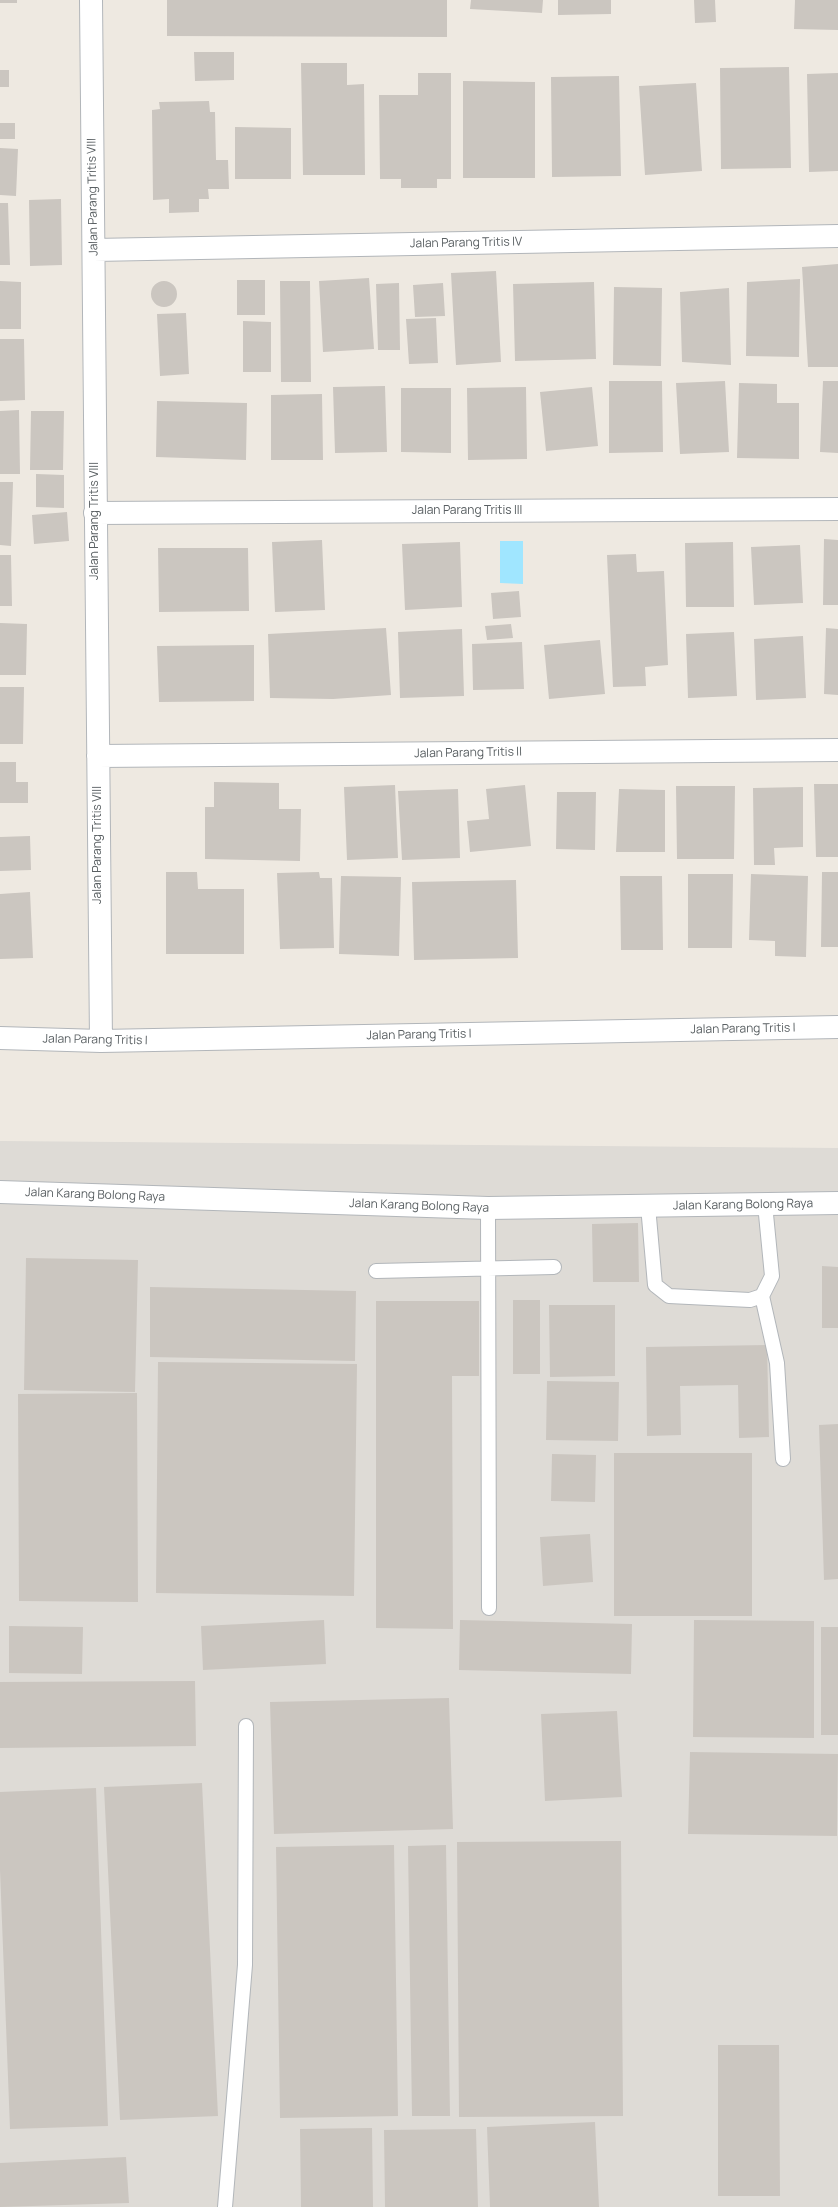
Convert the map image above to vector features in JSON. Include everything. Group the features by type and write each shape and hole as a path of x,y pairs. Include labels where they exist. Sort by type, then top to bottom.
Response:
{"street":[{"name":"Jalan Parang Tritis VIII","path":"91,0 101,1041"},
{"name":"Jalan Parang Tritis IV","path":"94,250 838,236"},
{"name":"Jalan Parang Tritis III","path":"95,513 838,509"},
{"name":"Jalan Parang Tritis II","path":"98,756 838,750"},
{"name":"Jalan Parang Tritis I","path":"0,1038 101,1041 838,1027"},
{"name":"Jalan Karang Bolong Raya","path":"0,1192 488,1208 838,1203"}],"lane":[{"path":"765,1204 772,1276 762,1296 777,1363 783,1459"},
{"path":"648,1206 656,1285 669,1296 750,1300 762,1296"},
{"path":"488,1208 489,1608"},
{"path":"376,1271 554,1267"},
{"path":"225,2207 245,1965 246,1726"}],"shaded area":[{"path":"0,1141 838,1148 838,2207 0,2207"}],"water":[{"path":"500,541 523,541 523,584 500,583"}],"building":[{"path":"0,0 17,0 17,3 0,3"},
{"path":"167,0 447,0 447,37 167,36"},
{"path":"471,0 543,0 542,13 470,9"},
{"path":"558,0 611,0 611,14 558,15"},
{"path":"694,0 715,0 716,22 695,23"},
{"path":"795,0 838,0 838,30 794,29"},
{"path":"194,52 234,52 234,80 195,81"},
{"path":"301,63 347,63 347,85 364,84 365,175 303,175"},
{"path":"789,67 791,168 721,169 720,68"},
{"path":"0,70 9,70 9,87 0,87"},
{"path":"418,73 451,73 451,179 437,179 437,188 401,188 401,179 380,179 379,95 418,95"},
{"path":"838,73 838,171 809,172 807,74"},
{"path":"619,76 621,176 552,177 551,77"},
{"path":"463,81 535,82 535,178 463,178"},
{"path":"696,83 702,171 645,175 639,86"},
{"path":"209,101 210,112 215,112 216,160 228,160 229,189 208,189 209,199 199,199 199,212 169,213 169,199 153,200 152,110 160,109 159,102"},
{"path":"0,123 15,123 15,139 0,139"},
{"path":"235,127 291,128 291,179 235,179"},
{"path":"0,148 18,149 16,196 0,195"},
{"path":"61,199 62,265 30,266 29,200"},
{"path":"0,203 8,203 10,265 0,265"},
{"path":"838,264 838,367 808,367 802,267"},
{"path":"496,271 501,362 456,365 451,273"},
{"path":"369,278 374,349 323,352 319,281"},
{"path":"800,279 799,357 746,356 747,282"},
{"path":"237,280 265,280 265,315 237,315"},
{"path":"0,281 21,282 21,329 0,329"},
{"path":"164,281 173,285 177,294 173,303 164,307 155,303 151,294 155,285"},
{"path":"280,281 310,281 311,382 281,382"},
{"path":"594,282 596,359 515,361 513,284"},
{"path":"399,283 400,350 378,350 376,284"},
{"path":"443,283 445,316 415,317 413,285"},
{"path":"614,287 662,288 661,366 613,365"},
{"path":"729,288 731,365 682,362 680,292"},
{"path":"186,313 189,374 160,376 157,314"},
{"path":"436,318 438,363 409,364 406,319"},
{"path":"243,321 271,322 271,372 243,372"},
{"path":"0,339 24,339 25,400 0,401"},
{"path":"609,381 662,381 663,452 609,453"},
{"path":"725,381 729,452 680,454 676,383"},
{"path":"823,381 838,381 838,453 820,452"},
{"path":"739,383 777,384 777,403 799,403 799,459 737,458"},
{"path":"385,386 387,452 335,453 333,387"},
{"path":"526,387 527,459 468,460 467,388"},
{"path":"592,387 598,446 546,451 540,392"},
{"path":"401,388 451,388 451,453 401,452"},
{"path":"322,394 323,460 271,460 271,395"},
{"path":"157,401 247,403 246,460 156,457"},
{"path":"19,410 20,474 0,474 0,411"},
{"path":"31,411 64,411 63,470 30,470"},
{"path":"36,474 64,475 64,508 36,507"},
{"path":"0,482 13,482 11,546 0,545"},
{"path":"67,512 69,541 34,544 32,515"},
{"path":"824,539 838,540 838,605 823,605"},
{"path":"322,540 325,610 275,612 272,542"},
{"path":"460,542 462,607 405,610 402,544"},
{"path":"733,542 734,607 686,607 685,543"},
{"path":"800,545 803,603 754,605 751,547"},
{"path":"158,548 248,548 249,611 159,612"},
{"path":"636,554 637,572 664,571 668,665 645,667 646,686 613,687 607,555"},
{"path":"0,555 11,555 12,606 0,606"},
{"path":"519,591 521,617 493,619 491,593"},
{"path":"0,623 27,624 26,675 0,675"},
{"path":"511,624 513,638 487,640 485,626"},
{"path":"386,628 391,695 333,699 270,698 268,634"},
{"path":"826,628 838,629 838,695 824,694"},
{"path":"462,629 464,696 400,698 398,632"},
{"path":"734,632 737,696 688,698 686,634"},
{"path":"803,636 806,698 756,700 754,639"},
{"path":"600,640 605,694 549,699 544,645"},
{"path":"522,642 524,689 473,690 472,644"},
{"path":"254,645 254,701 159,702 157,646"},
{"path":"0,687 24,687 23,744 0,744"},
{"path":"0,762 16,762 16,782 28,782 28,803 0,803"},
{"path":"214,782 279,783 279,809 301,809 300,861 205,859 205,807 214,807"},
{"path":"814,784 838,784 838,857 816,857"},
{"path":"395,785 398,858 347,860 344,787"},
{"path":"525,785 531,846 470,852 467,821 489,819 486,789"},
{"path":"676,786 735,786 734,859 677,859"},
{"path":"803,787 803,847 774,848 775,865 754,865 753,788"},
{"path":"458,789 460,858 402,860 398,791"},
{"path":"619,789 665,790 665,852 616,852"},
{"path":"557,792 596,792 595,850 556,849"},
{"path":"30,836 31,870 0,871 0,837"},
{"path":"166,872 197,872 198,889 244,889 244,954 166,954"},
{"path":"319,872 320,878 332,878 334,948 280,949 277,873"},
{"path":"822,872 838,872 838,947 821,947"},
{"path":"688,874 733,874 732,948 688,948"},
{"path":"751,874 808,876 806,957 775,956 775,941 749,940"},
{"path":"341,876 401,877 399,956 339,954"},
{"path":"620,876 662,876 663,950 621,950"},
{"path":"516,880 518,958 414,960 412,882"},
{"path":"30,892 33,958 0,959 0,894"},
{"path":"638,1223 639,1282 593,1282 592,1224"},
{"path":"26,1258 138,1260 135,1392 24,1390"},
{"path":"822,1266 838,1267 838,1328 822,1328"},
{"path":"150,1287 356,1291 355,1361 150,1357"},
{"path":"513,1300 540,1300 540,1374 513,1374"},
{"path":"376,1301 479,1301 479,1376 452,1376 453,1629 376,1628"},
{"path":"549,1305 615,1305 615,1376 550,1377"},
{"path":"767,1345 769,1437 739,1438 738,1385 680,1386 681,1435 647,1436 646,1347"},
{"path":"158,1362 357,1364 354,1596 156,1593"},
{"path":"547,1381 619,1382 618,1441 546,1440"},
{"path":"137,1393 138,1602 19,1601 18,1394"},
{"path":"838,1424 838,1579 824,1580 819,1425"},
{"path":"614,1453 752,1453 752,1616 614,1616"},
{"path":"552,1454 596,1455 595,1502 551,1501"},
{"path":"590,1534 593,1582 543,1586 540,1537"},
{"path":"324,1620 326,1664 203,1670 201,1626"},
{"path":"460,1620 632,1624 631,1674 459,1670"},
{"path":"694,1620 814,1621 814,1738 693,1737"},
{"path":"9,1626 83,1627 82,1674 9,1673"},
{"path":"821,1627 838,1627 838,1735 821,1735"},
{"path":"195,1681 196,1746 0,1748 0,1682"},
{"path":"449,1698 453,1829 274,1834 270,1702"},
{"path":"617,1711 622,1797 545,1801 541,1714"},
{"path":"690,1752 838,1754 837,1836 688,1834"},
{"path":"202,1783 218,2116 120,2120 104,1787"},
{"path":"96,1788 108,2126 10,2129 0,1870 0,1792"},
{"path":"621,1841 623,2116 459,2117 457,1842"},
{"path":"394,1845 398,2116 280,2118 276,1847"},
{"path":"446,1845 450,2116 412,2116 408,1846"},
{"path":"718,2045 779,2045 780,2196 718,2196"},
{"path":"595,2122 599,2207 490,2207 487,2127"},
{"path":"372,2128 373,2207 301,2207 300,2129"},
{"path":"476,2129 478,2207 385,2207 384,2130"},
{"path":"126,2157 129,2203 0,2207 0,2163"}]}
